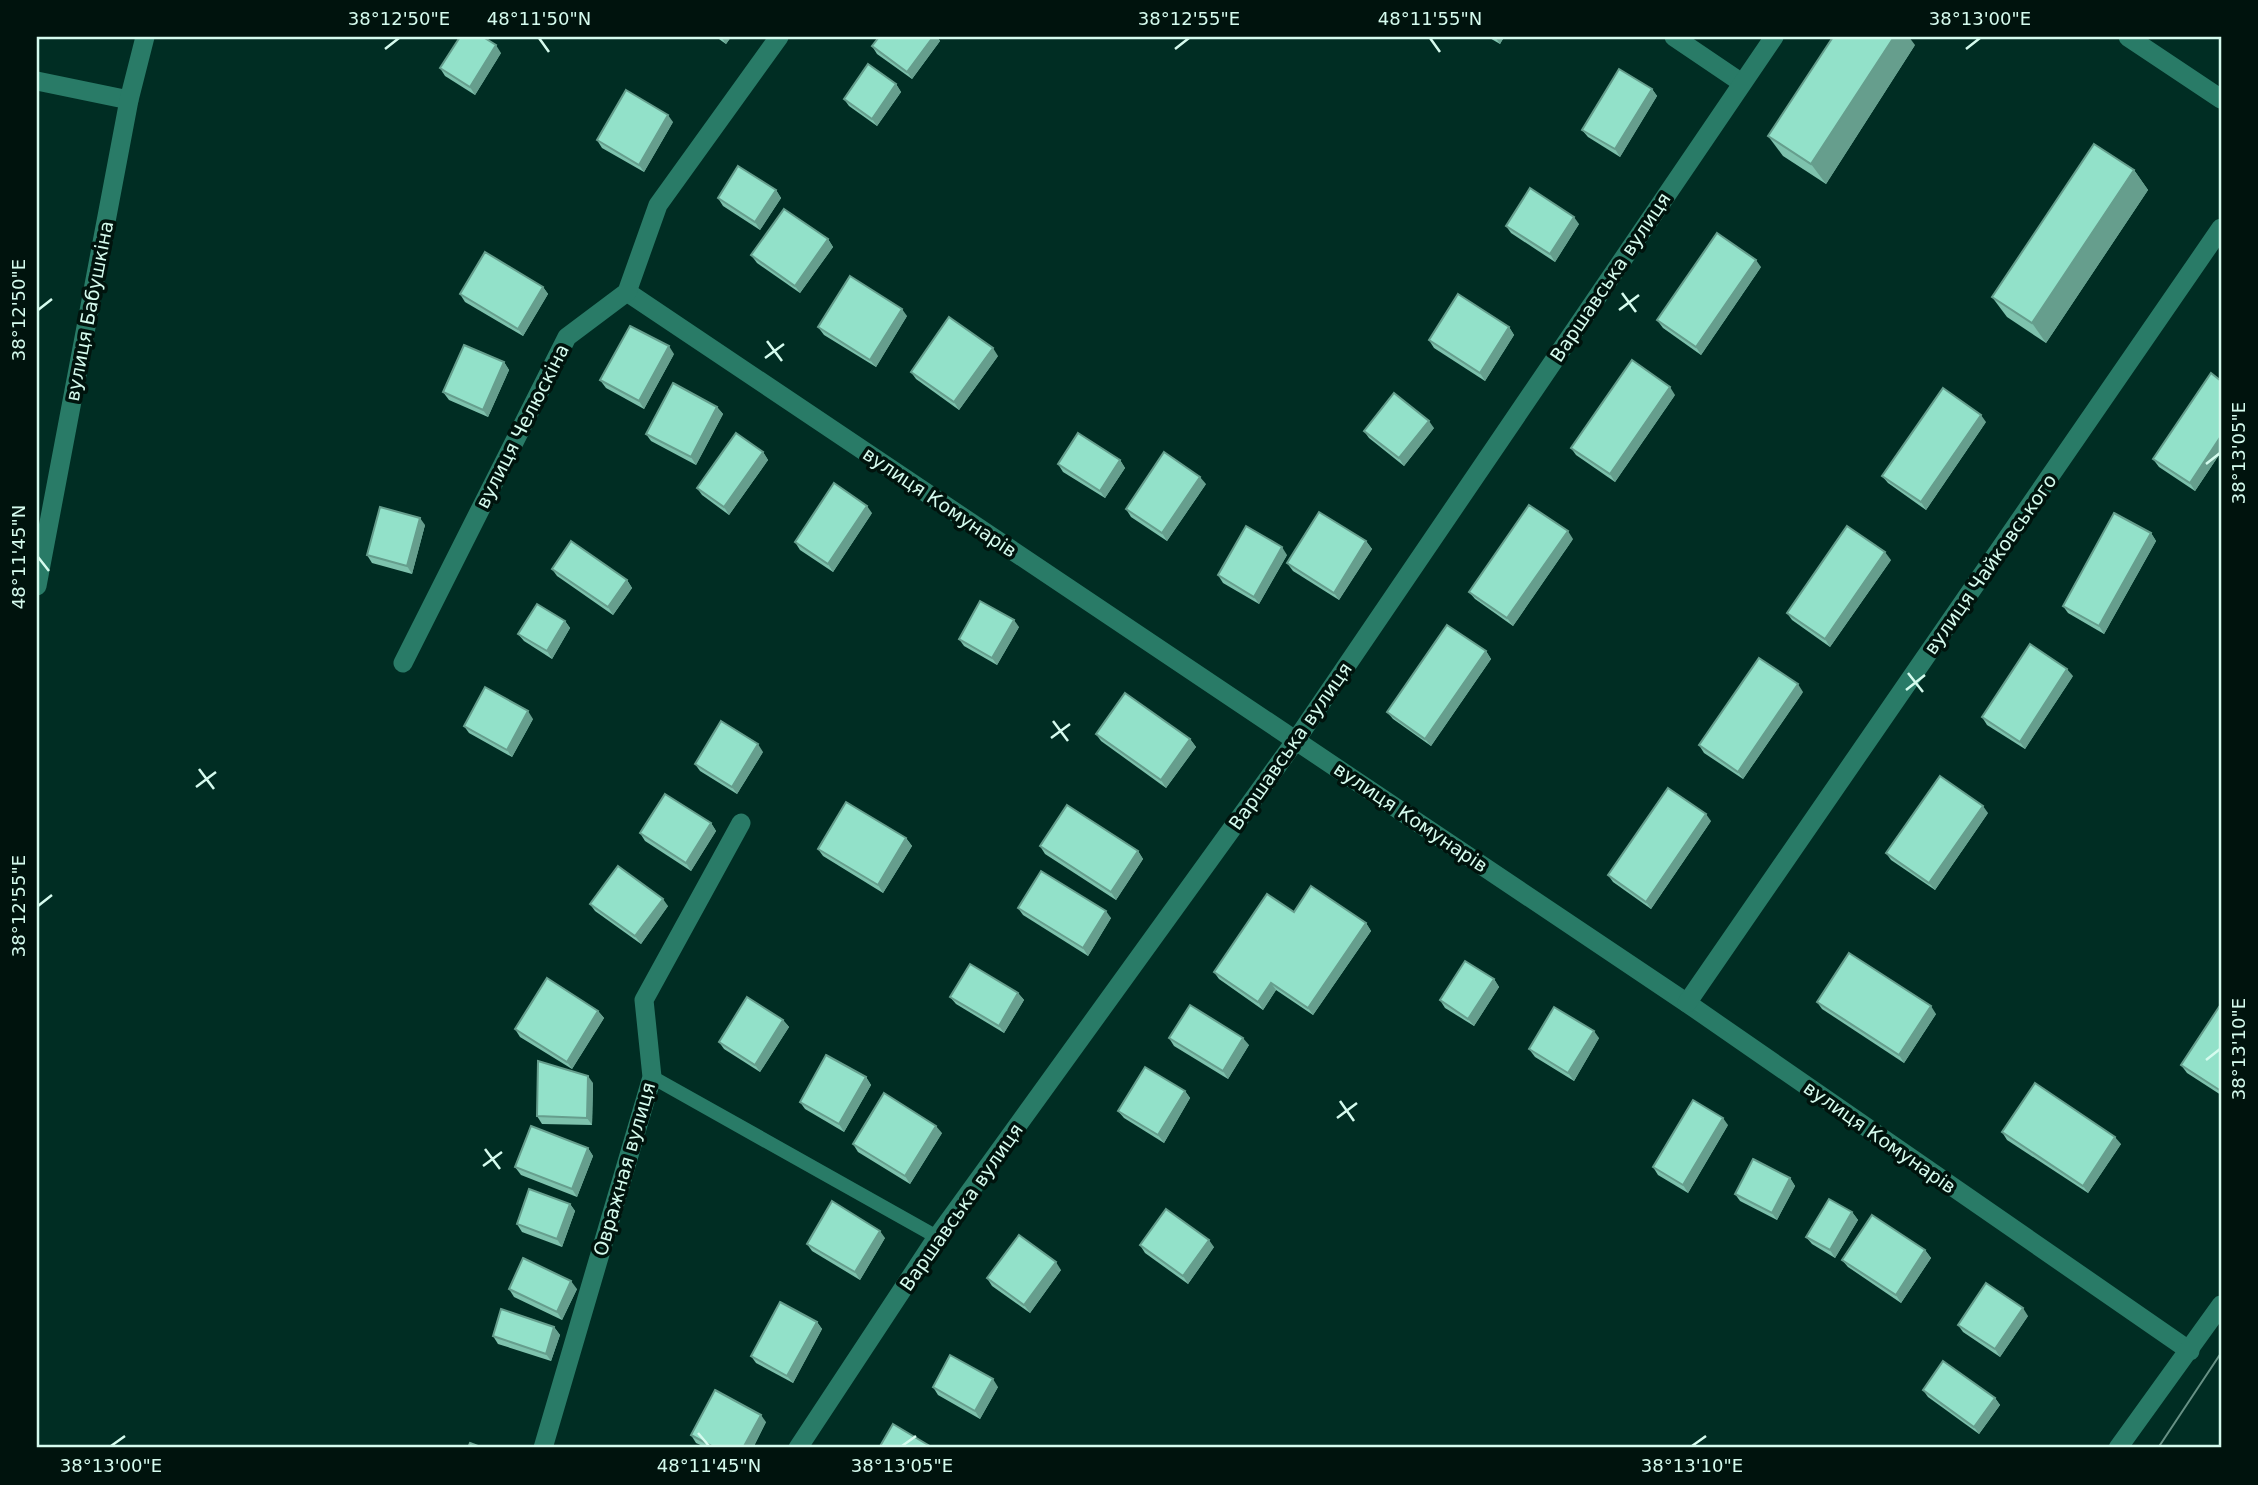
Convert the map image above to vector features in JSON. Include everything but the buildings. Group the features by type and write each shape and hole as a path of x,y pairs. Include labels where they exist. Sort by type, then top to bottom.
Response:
{"street":[{"name":"вулиця Бабушкіна","path":"37,586 129,100 145,37"},
{"path":"627,292 657,205 779,37"},
{"path":"1674,37 1742,83"},
{"name":"Варшавська вулиця","path":"798,1448 937,1237 1296,740 1774,37"},
{"path":"2128,37 2221,99"},
{"path":"37,81 129,100"},
{"name":"вулиця Чайковського","path":"1687,1003 2221,228"},
{"name":"вулиця Челюскіна","path":"403,663 567,337 627,292"},
{"name":"вулиця Комунарів","path":"627,292 1687,1003 2190,1351"},
{"name":"Овражная вулиця","path":"543,1448 652,1077 644,1000 741,823"},
{"path":"2118,1448 2221,1305"}],"lane":[{"path":"652,1077 937,1237"}],"tram line":[{"path":"2158,1448 2221,1353"}]}
